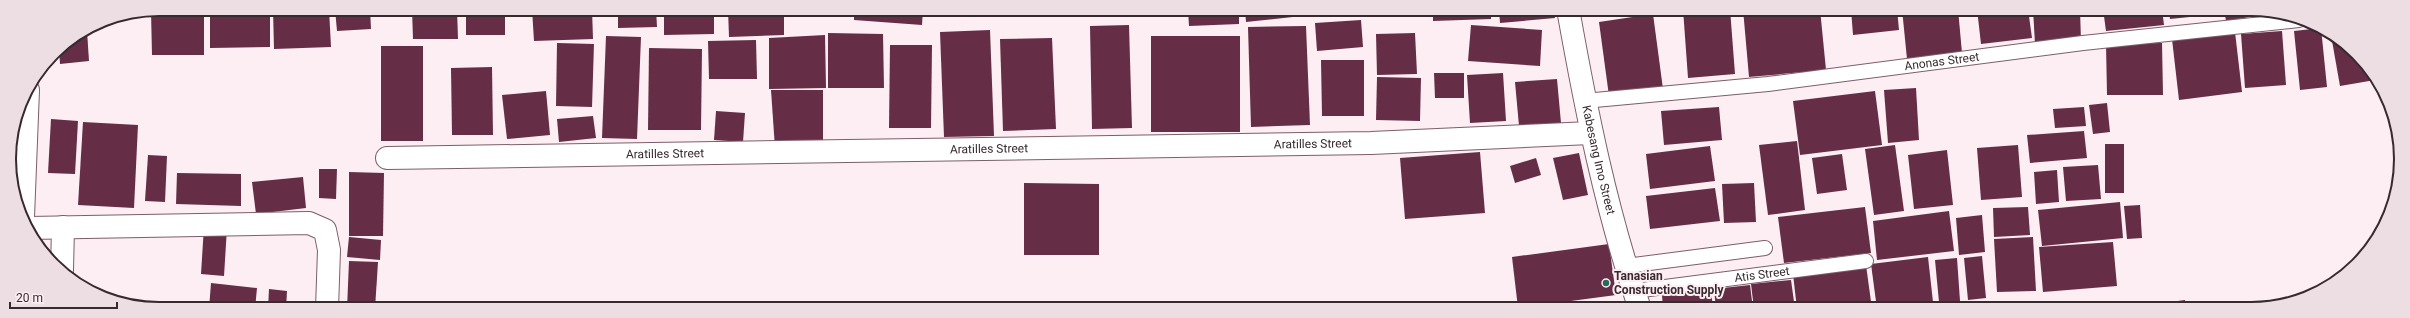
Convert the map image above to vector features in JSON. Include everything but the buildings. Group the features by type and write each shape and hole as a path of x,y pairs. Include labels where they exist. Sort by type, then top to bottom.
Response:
{"street":[{"name":"Kabesang Imo Street","path":"1569,16 1590,133 1626,266 1637,300"},
{"path":"24,204 27,103"},
{"name":"Aratilles Street","path":"387,158 1371,143 1590,133"},
{"path":"34,228 309,223 325,230 329,250 327,302"},
{"path":"62,264 63,227"}],"lane":[{"name":"Anonas Street","path":"1584,101 1768,84 2083,43 2288,21"},
{"path":"1626,266 1765,248"},
{"name":"Atis Street","path":"1637,300 1866,260"}],"place":[{"name":"Tanasian Construction Supply","path":"1606,283"}]}
